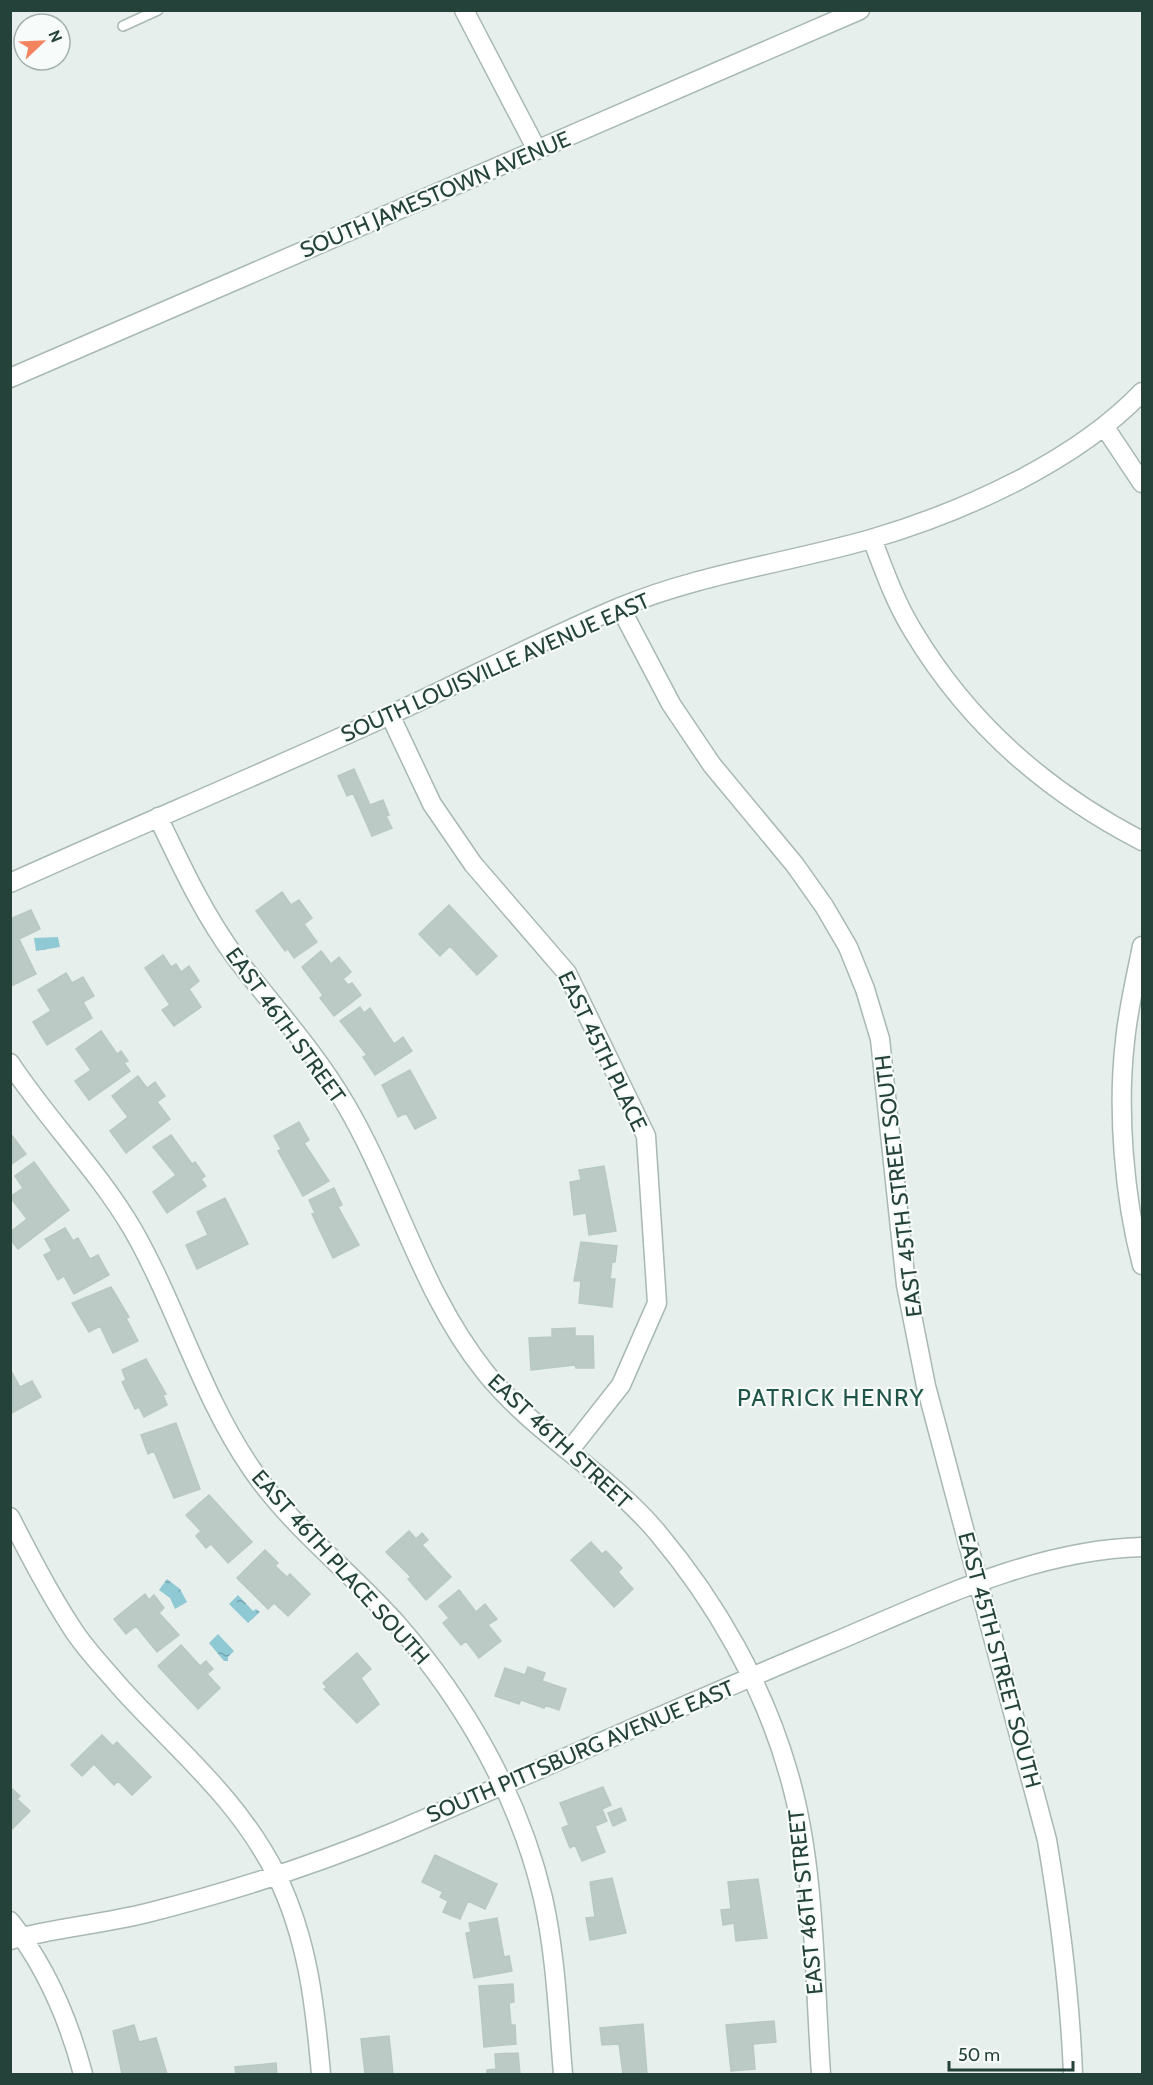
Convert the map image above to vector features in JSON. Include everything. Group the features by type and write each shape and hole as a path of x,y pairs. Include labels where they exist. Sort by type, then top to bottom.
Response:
{"street":[{"path":"464,10 537,150"},
{"name":"SOUTH JAMESTOWN AVENUE","path":"10,378 860,10"},
{"name":"SOUTH LOUISVILLE AVENUE EAST","path":"10,883 390,715 620,607 720,576 872,539 974,502 1045,465 1123,413 1143,392"},
{"path":"1104,426 1143,483"},
{"path":"872,539 893,593 912,629 961,698 1021,762 1072,801 1143,841"},
{"name":"EAST 45TH STREET SOUTH","path":"620,607 671,704 712,765 795,865 824,906 848,946 865,989 880,1039 906,1285 926,1386 980,1581 1047,1839 1071,2023 1073,2074"},
{"name":"EAST 45TH PLACE","path":"390,715 432,804 473,864 567,973 646,1136 657,1303 621,1385 569,1451"},
{"name":"EAST 46TH STREET","path":"158,817 211,919 346,1104 380,1172 436,1298 460,1337 485,1372 515,1404 620,1495 655,1530 722,1621 751,1677 786,1765 801,1829 807,1876 821,2074"},
{"path":"1143,945 1125,1042 1124,1108 1126,1172 1143,1266"},
{"name":"EAST 46TH PLACE SOUTH","path":"10,1063 108,1191 133,1231 170,1300 201,1373 241,1454 265,1489 397,1624 443,1683 504,1783 529,1848 543,1899 555,1966 563,2074"},
{"path":"10,1517 73,1630 151,1720 215,1784 256,1840 276,1875 288,1902 309,1968 321,2074"},
{"name":"SOUTH PITTSBURG AVENUE EAST","path":"17,1939 144,1914 226,1892 276,1875 391,1833 751,1677 980,1581 1029,1565 1084,1553 1143,1547"},
{"path":"10,1921 17,1939 58,2004 83,2074"}],"lane":[{"path":"123,26 158,10"}],"water":[{"path":"58,937 60,947 36,951 34,938"},
{"path":"167,1579 180,1589 187,1602 175,1609 170,1598 159,1590"},
{"path":"238,1595 253,1611 256,1609 260,1612 248,1623 229,1604"},
{"path":"218,1634 234,1651 228,1657 228,1661 224,1661 209,1643"}],"building":[{"path":"354,769 370,805 383,800 389,815 386,816 392,828 372,836 353,793 347,796 338,776"},
{"path":"282,892 291,905 299,900 312,918 304,924 317,942 294,958 288,949 285,951 256,911"},
{"path":"449,905 497,956 477,975 450,946 440,956 419,934"},
{"path":"31,910 40,929 19,939 36,974 11,986 10,919"},
{"path":"321,951 331,964 339,957 351,972 343,979 348,985 352,983 361,995 334,1016 320,998 323,995 302,967"},
{"path":"163,955 171,967 176,964 181,972 189,966 199,981 189,989 201,1007 174,1026 162,1010 170,1005 145,968"},
{"path":"66,973 72,983 83,977 94,996 83,1002 92,1018 47,1045 33,1022 51,1011 38,990"},
{"path":"360,1007 364,1013 370,1008 394,1044 403,1037 412,1051 375,1075 363,1057 367,1055 340,1021"},
{"path":"101,1031 117,1054 121,1051 128,1061 124,1063 130,1071 89,1100 75,1081 91,1070 76,1049"},
{"path":"410,1070 436,1118 415,1129 406,1113 398,1117 382,1085"},
{"path":"138,1076 147,1088 155,1082 165,1096 157,1102 170,1119 126,1153 110,1131 128,1117 112,1096"},
{"path":"299,1122 309,1140 304,1143 329,1181 303,1196 278,1151 281,1149 274,1136"},
{"path":"10,1133 26,1154 10,1165"},
{"path":"171,1135 192,1164 195,1162 205,1176 201,1179 206,1186 167,1213 153,1192 176,1175 153,1147"},
{"path":"34,1162 69,1210 18,1249 10,1239 10,1232 27,1219 10,1197 23,1188 15,1176"},
{"path":"604,1166 616,1231 589,1235 586,1213 574,1215 570,1182 581,1180 579,1170"},
{"path":"334,1188 342,1205 338,1207 359,1245 333,1258 312,1214 315,1213 309,1200"},
{"path":"225,1198 248,1244 197,1269 186,1245 208,1235 197,1212"},
{"path":"65,1228 73,1241 78,1238 90,1259 98,1255 109,1275 74,1294 64,1276 58,1280 44,1255 52,1251 45,1239"},
{"path":"581,1242 617,1246 610,1279 615,1279 612,1307 579,1303 581,1281 574,1281"},
{"path":"111,1287 129,1317 126,1318 138,1341 113,1353 100,1326 89,1332 72,1303"},
{"path":"575,1328 575,1336 593,1336 594,1368 576,1368 575,1365 531,1370 529,1338 552,1337 552,1329"},
{"path":"146,1359 166,1394 163,1395 167,1405 144,1417 139,1407 135,1409 122,1382 126,1380 122,1370"},
{"path":"10,1369 20,1387 32,1381 41,1397 10,1414"},
{"path":"176,1423 200,1489 174,1498 154,1451 148,1454 141,1435"},
{"path":"209,1495 252,1542 228,1563 211,1544 206,1548 196,1536 201,1531 186,1515"},
{"path":"409,1531 416,1539 422,1533 428,1540 422,1545 451,1577 426,1600 408,1579 411,1577 386,1552"},
{"path":"591,1542 602,1554 606,1551 622,1568 618,1572 633,1589 614,1607 571,1560"},
{"path":"265,1550 278,1563 275,1566 287,1577 290,1574 310,1594 288,1616 274,1603 268,1609 237,1578"},
{"path":"459,1590 476,1612 485,1604 497,1619 488,1625 501,1641 479,1658 466,1641 461,1645 443,1623 449,1618 439,1606"},
{"path":"145,1594 149,1600 154,1595 164,1608 159,1613 179,1635 157,1652 136,1626 126,1634 114,1619"},
{"path":"181,1645 200,1666 206,1661 213,1669 207,1674 220,1688 198,1709 158,1666"},
{"path":"357,1653 371,1669 361,1678 379,1704 357,1723 324,1689 327,1687 323,1683"},
{"path":"528,1667 545,1673 542,1681 566,1689 559,1710 545,1705 544,1708 521,1700 519,1704 495,1696 505,1668 525,1675"},
{"path":"102,1735 113,1746 117,1742 151,1777 132,1795 118,1781 114,1785 94,1764 82,1776 71,1765"},
{"path":"10,1787 20,1796 17,1799 30,1811 12,1829"},
{"path":"603,1787 611,1805 602,1809 607,1821 595,1826 605,1852 582,1861 575,1845 570,1848 562,1828 569,1825 560,1803"},
{"path":"621,1808 626,1820 613,1826 608,1813"},
{"path":"435,1855 497,1884 485,1909 468,1901 460,1919 443,1912 448,1901 440,1897 443,1892 422,1882"},
{"path":"612,1878 626,1933 590,1940 586,1918 595,1917 590,1882"},
{"path":"758,1879 767,1938 736,1941 734,1923 723,1925 721,1910 731,1909 728,1882"},
{"path":"497,1918 504,1957 509,1956 512,1971 474,1978 466,1933 471,1932 469,1923"},
{"path":"513,1984 514,2002 509,2003 511,2025 515,2025 516,2044 484,2047 479,1986"},
{"path":"774,2021 776,2042 753,2044 755,2069 731,2071 726,2025"},
{"path":"643,2024 647,2074 623,2074 619,2044 602,2045 600,2028"},
{"path":"134,2025 139,2042 156,2038 167,2074 122,2074 113,2031"},
{"path":"389,2036 393,2074 365,2074 361,2039"},
{"path":"518,2053 520,2074 487,2074 487,2070 496,2069 495,2054"},
{"path":"276,2063 277,2074 236,2074 235,2067"}],"district":[{"name":"PATRICK HENRY","path":"831,1398"}]}
